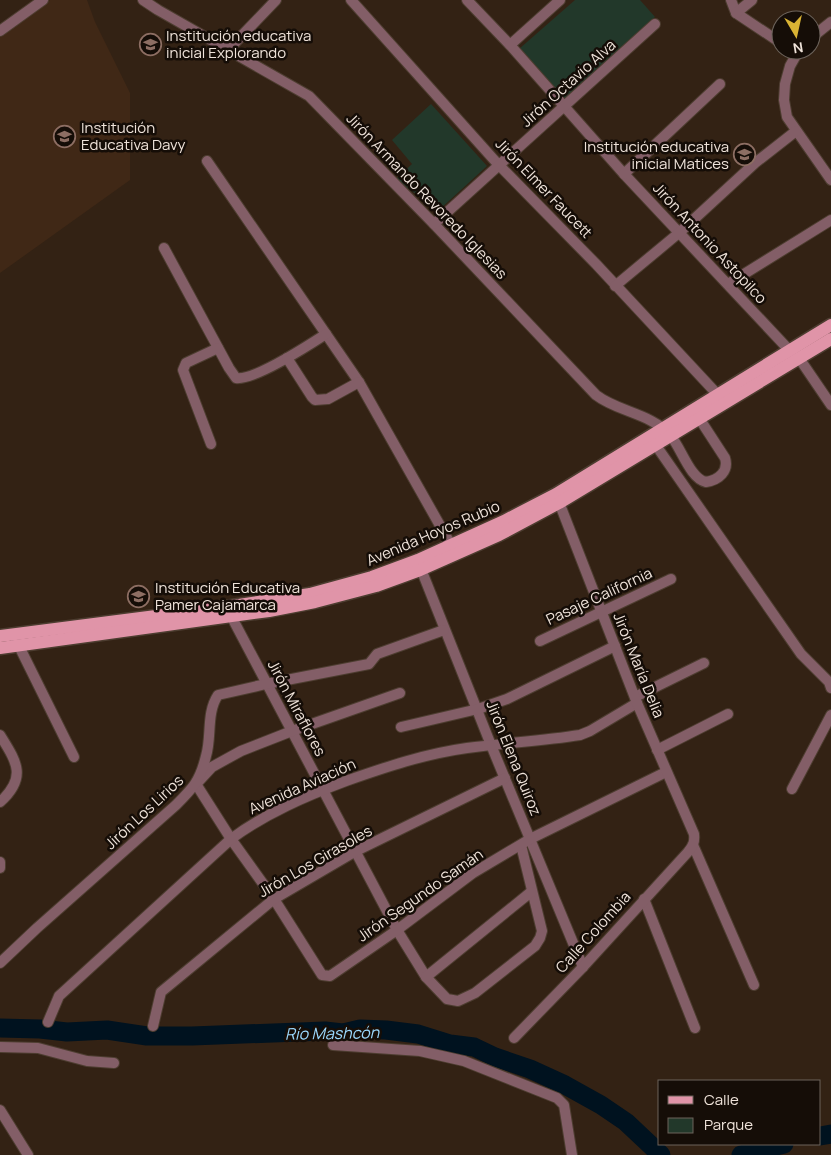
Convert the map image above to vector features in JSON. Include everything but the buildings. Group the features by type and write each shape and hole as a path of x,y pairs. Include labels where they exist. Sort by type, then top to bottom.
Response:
{"main road":[{"name":"Avenida Hoyos Rubio","path":"419,565 451,545 558,498 655,444 666,432 699,418 795,354 831,326"},
{"name":"Avenida Hoyos Rubio","path":"0,648 16,640 228,611 269,611 340,596 376,586 419,565 499,535 666,432 718,395 795,354 831,340"},
{"name":"Avenida Hoyos Rubio","path":"0,636 16,640"}],"street":[{"path":"0,31 43,0"},
{"name":"Jirón Armando Revoredo Iglesias","path":"143,0 308,96 434,224 596,395 606,403 642,416 666,432"},
{"path":"228,50 276,0"},
{"name":"Jirón Elmer Faucett","path":"351,0 500,166 596,264 718,395"},
{"name":"Jirón Antonio Astopilco","path":"466,0 510,45 624,174 795,354 831,405"},
{"path":"510,45 560,0"},
{"path":"731,0 736,13 771,36"},
{"path":"736,13 752,0"},
{"path":"821,30 831,22"},
{"name":"Jirón Octavio Alva","path":"434,224 655,24"},
{"path":"792,60 785,84 784,100 787,117 831,180"},
{"path":"624,174 720,84"},
{"path":"615,286 680,232 755,163 796,131"},
{"path":"207,161 359,382 451,545"},
{"path":"728,284 831,220"},
{"path":"164,248 233,375 242,378 287,358 326,334"},
{"path":"211,444 183,370 186,363 218,348"},
{"path":"287,358 315,400 328,399 359,382"},
{"path":"666,432 697,479 710,482 724,472 726,464 699,418"},
{"path":"655,444 801,654 829,682 831,688"},
{"name":"Jirón María Delia","path":"558,498 636,700 694,834 693,845 754,985"},
{"name":"Jirón Elena Quiroz","path":"419,565 583,967"},
{"name":"Pasaje California","path":"540,641 671,579"},
{"name":"Jirón Miraflores","path":"228,611 398,930 426,977 446,999 458,1001 476,992 536,946 542,931 521,845"},
{"name":"Jirón Los Lirios","path":"0,963 36,928 176,805 196,784 207,755 209,724 216,697 221,694 266,684 369,664 377,654 444,630"},
{"path":"16,640 74,757"},
{"path":"401,727 478,709 520,693 615,646"},
{"name":"Avenida Aviación","path":"48,1022 59,996 231,838 250,825 323,790 397,762 466,748 556,739 585,734 636,700 704,663"},
{"path":"274,899 196,784 212,767 223,760 292,731 400,693"},
{"path":"657,750 728,714"},
{"path":"792,789 831,715"},
{"path":"0,735 16,762 17,773 15,783 9,794 0,802"},
{"name":"Jirón Segundo Samán","path":"274,899 322,974 330,976 398,930 473,873 530,838 666,772"},
{"name":"Jirón Los Girasoles","path":"153,1026 161,992 274,899 356,851 505,778"},
{"name":"Calle Colombia","path":"514,1038 583,967 693,845"},
{"path":"0,862 0,868"},
{"path":"426,977 532,892"},
{"path":"644,899 695,1028"},
{"path":"333,1044 420,1051 464,1061 557,1098 564,1105 572,1155"},
{"path":"0,1046 38,1048 87,1061 114,1063"},
{"path":"0,1110 28,1155"}],"shaded area":[{"name":"Institución Educativa Davy","path":"50,0 87,0 95,22 130,93 130,180 0,273 0,36"}],"green space":[{"path":"575,0 640,0 655,17 564,100 519,49"},
{"path":"431,104 487,166 438,211 396,179 412,164 392,140"}],"waterway":[{"name":"Río Mashcón","path":"0,1028 67,1032 107,1030 147,1036 325,1031 343,1033 360,1029 418,1034 450,1044 474,1047 565,1085 601,1105 626,1122 661,1155"},
{"name":"Río Mashcón","path":"821,1136 831,1134"},
{"name":"Río Mashcón","path":"741,1155 780,1145"}],"place":[{"name":"Institución educativa inicial Explorando","path":"150,44"},
{"name":"Institución Educativa Davy","path":"65,136"},
{"name":"Institución educativa inicial Matices","path":"745,155"},
{"name":"Institución Educativa Pamer Cajamarca","path":"139,596"}]}
